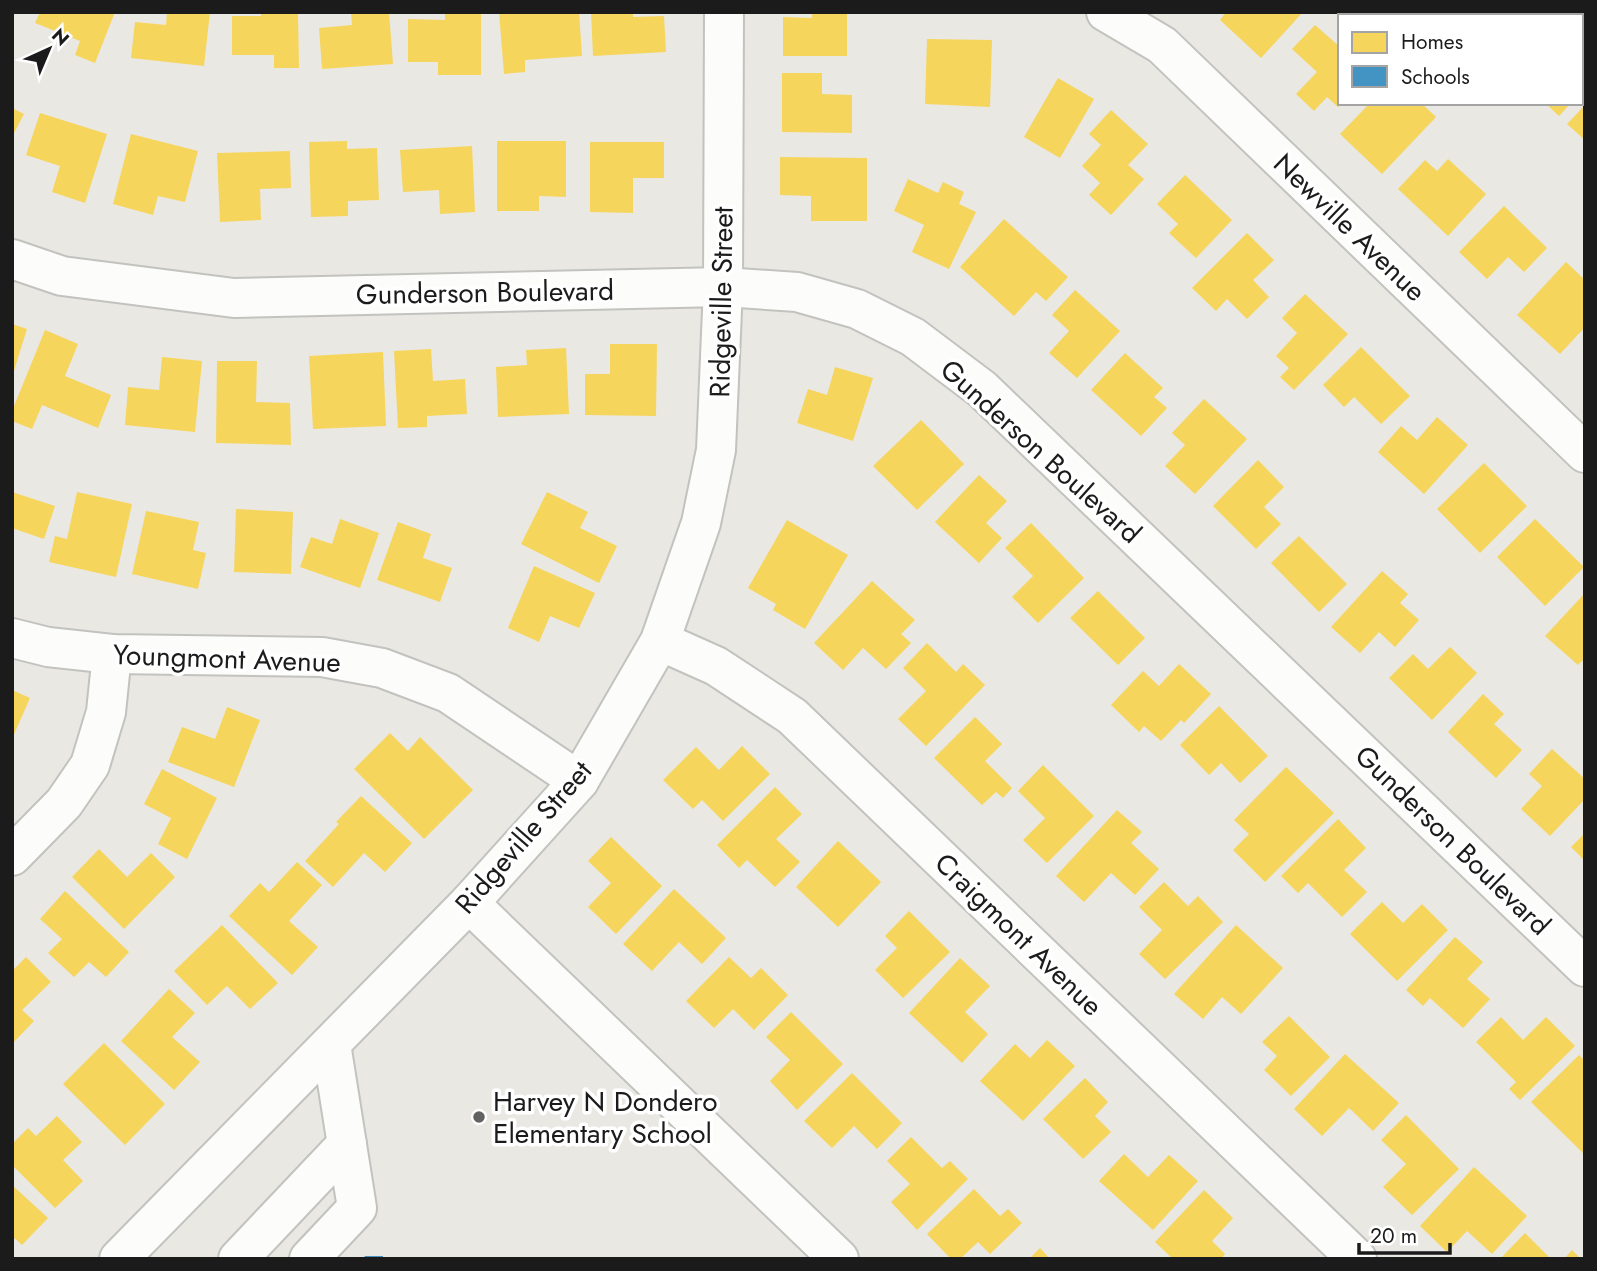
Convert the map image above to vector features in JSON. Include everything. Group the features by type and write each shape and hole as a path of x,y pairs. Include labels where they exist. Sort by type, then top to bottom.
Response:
{"street":[{"name":"Ridgeville Street","path":"119,1259 468,903 579,781 660,641 701,523 716,450 723,288 724,12"},
{"name":"Newville Avenue","path":"1106,12 1162,45 1585,453"},
{"name":"Gunderson Boulevard","path":"12,259 62,276 234,298 723,288 797,292 857,309 913,338 982,389 1585,967"},
{"name":"Youngmont Avenue","path":"12,638 48,647 111,654 323,657 382,668 448,693 579,781"},
{"name":"Craigmont Avenue","path":"660,641 716,666 792,716 1357,1259"},
{"path":"12,856 65,803 90,765 106,712 111,654"},
{"path":"468,903 839,1259"},
{"path":"309,1259 357,1208 331,1044"},
{"path":"238,1259 347,1144"}],"building: Homes":[{"path":"40,12 115,12 95,63 75,55 80,41 35,23"},
{"path":"167,12 210,12 204,66 131,58 135,22 166,25"},
{"path":"261,12 298,12 299,68 274,68 274,55 232,55 232,16 261,16"},
{"path":"351,12 389,12 393,64 322,69 319,28 352,25"},
{"path":"445,12 481,12 481,75 438,75 438,62 408,62 408,19 445,20"},
{"path":"499,12 579,12 582,56 525,60 525,72 504,74"},
{"path":"591,12 633,12 633,17 664,16 666,52 593,56"},
{"path":"812,12 847,12 847,56 783,56 783,17 812,18"},
{"path":"1226,12 1303,12 1261,58 1220,20"},
{"path":"1447,12 1522,12 1520,14"},
{"path":"1315,25 1338,45 1338,107 1327,97 1314,111 1296,94 1317,72 1292,49"},
{"path":"927,39 992,40 990,107 925,104"},
{"path":"1583,44 1585,45 1583,90"},
{"path":"782,73 822,73 822,94 852,95 852,133 782,132"},
{"path":"1058,78 1094,99 1060,158 1024,137"},
{"path":"1368,105 1423,105 1436,117 1382,174 1340,134"},
{"path":"1547,105 1569,105 1559,116"},
{"path":"1585,105 1585,140 1567,124"},
{"path":"12,108 24,114 12,137"},
{"path":"1111,110 1148,144 1128,165 1144,179 1111,215 1089,195 1100,183 1082,166 1101,145 1089,134"},
{"path":"40,113 107,134 85,203 52,192 60,166 26,155"},
{"path":"131,134 198,151 185,202 158,196 153,215 113,204"},
{"path":"347,141 347,149 377,148 379,200 348,201 348,216 311,217 309,142"},
{"path":"497,141 566,141 566,197 539,196 539,211 497,211"},
{"path":"590,142 664,142 664,178 633,178 633,213 590,212"},
{"path":"472,146 475,212 440,214 439,190 403,192 400,150"},
{"path":"290,151 291,188 260,189 261,220 220,222 217,153"},
{"path":"780,157 867,158 867,221 811,221 811,196 780,195"},
{"path":"1448,159 1486,194 1448,236 1398,189 1425,160 1437,171"},
{"path":"1185,175 1232,220 1196,258 1169,233 1178,224 1157,204"},
{"path":"908,179 938,193 943,182 964,192 959,204 976,212 949,269 912,252 924,225 894,211"},
{"path":"1504,206 1547,248 1524,272 1508,257 1487,279 1459,252"},
{"path":"1004,219 1068,277 1046,301 1036,292 1014,316 960,267"},
{"path":"1247,233 1274,260 1253,280 1269,297 1247,319 1227,299 1216,311 1192,288"},
{"path":"1566,262 1585,280 1585,327 1560,354 1517,315"},
{"path":"1075,290 1120,331 1077,378 1049,353 1069,331 1052,315"},
{"path":"1305,294 1348,334 1294,390 1280,377 1289,368 1276,356 1297,333 1282,318"},
{"path":"12,324 27,329 13,374 12,373"},
{"path":"45,330 78,344 65,376 111,395 98,428 42,405 32,429 12,421 12,411"},
{"path":"610,344 657,344 656,416 585,415 585,374 610,374"},
{"path":"1361,347 1410,396 1381,424 1354,397 1344,407 1323,385"},
{"path":"566,348 569,414 498,417 496,367 527,365 526,350"},
{"path":"431,349 433,381 465,379 467,414 427,416 427,427 398,428 394,351"},
{"path":"383,352 386,426 313,429 309,356"},
{"path":"1125,353 1163,388 1154,397 1167,408 1141,436 1091,390"},
{"path":"162,357 202,361 195,432 125,425 128,387 159,390"},
{"path":"217,361 257,361 256,402 290,403 291,445 216,443"},
{"path":"835,367 873,378 853,441 797,423 808,389 827,395"},
{"path":"1204,399 1247,439 1195,494 1165,466 1185,445 1172,433"},
{"path":"1437,417 1468,445 1424,494 1378,452 1401,426 1417,440"},
{"path":"921,420 964,464 917,510 873,466"},
{"path":"1258,460 1284,487 1264,507 1281,524 1256,549 1213,506"},
{"path":"1484,463 1527,506 1480,553 1437,509"},
{"path":"979,475 1007,501 986,523 1002,538 979,563 935,522"},
{"path":"12,492 55,506 44,539 12,528"},
{"path":"77,492 132,504 116,577 49,562 55,536 67,539"},
{"path":"547,492 588,512 580,528 617,546 599,583 521,544"},
{"path":"236,509 293,512 291,574 234,572"},
{"path":"146,511 199,522 193,550 206,553 198,589 132,574"},
{"path":"340,519 379,533 360,588 300,567 311,537 332,544"},
{"path":"1535,519 1584,567 1545,606 1497,557"},
{"path":"787,520 848,555 805,629 773,610 776,604 748,588"},
{"path":"398,522 431,534 423,558 452,568 440,602 377,580"},
{"path":"1031,523 1084,578 1038,623 1012,597 1033,576 1005,548"},
{"path":"1299,536 1347,584 1319,612 1271,563"},
{"path":"534,566 595,593 579,628 550,616 539,642 508,628"},
{"path":"1382,571 1408,594 1400,603 1419,620 1395,647 1379,632 1360,653 1331,627"},
{"path":"872,581 915,620 901,634 911,643 886,669 863,648 843,670 814,643"},
{"path":"1098,591 1145,638 1118,665 1070,618"},
{"path":"1585,593 1585,658 1578,665 1545,636"},
{"path":"927,643 956,672 963,664 985,685 926,746 898,719 926,691 903,668"},
{"path":"1450,647 1477,673 1432,720 1389,678 1413,654 1428,669"},
{"path":"1179,664 1211,694 1184,723 1181,720 1161,741 1144,726 1139,732 1111,705 1143,671 1159,686"},
{"path":"12,690 30,698 12,739"},
{"path":"1483,694 1504,714 1494,724 1522,750 1496,778 1448,732"},
{"path":"1219,706 1268,756 1240,783 1221,763 1209,775 1180,745"},
{"path":"227,707 260,720 234,787 168,762 182,727 215,739"},
{"path":"975,717 1002,744 985,761 1012,788 1003,798 996,792 982,805 934,758"},
{"path":"390,733 408,751 420,737 473,790 424,839 354,769"},
{"path":"742,746 770,774 723,821 702,800 693,809 663,780 696,747 719,770"},
{"path":"1552,749 1585,779 1585,799 1550,836 1521,809 1542,786 1529,774"},
{"path":"1043,765 1094,816 1047,863 1023,840 1045,818 1018,791"},
{"path":"1286,767 1334,813 1265,882 1233,850 1249,834 1234,820"},
{"path":"162,769 217,798 187,859 158,844 171,818 144,804"},
{"path":"775,787 802,814 776,839 800,862 775,887 747,860 739,868 717,845"},
{"path":"361,796 412,843 385,872 364,853 333,887 305,861"},
{"path":"1117,810 1142,832 1131,843 1159,869 1135,895 1111,873 1084,902 1056,876"},
{"path":"1338,819 1366,848 1344,870 1367,892 1342,917 1308,883 1298,893 1281,876"},
{"path":"1585,833 1585,861 1571,847"},
{"path":"611,837 662,886 616,934 588,907 611,883 588,861"},
{"path":"838,841 881,882 838,927 796,887"},
{"path":"99,849 127,877 151,853 175,877 124,929 72,877"},
{"path":"297,862 322,885 289,921 318,947 292,975 229,916 260,883 269,892"},
{"path":"1164,882 1188,906 1198,896 1223,922 1165,979 1139,954 1162,930 1139,907"},
{"path":"674,889 726,938 702,964 679,942 652,971 623,944"},
{"path":"65,891 129,952 106,977 89,962 74,977 48,953 62,939 40,919"},
{"path":"1382,902 1403,923 1422,904 1448,930 1397,981 1350,934"},
{"path":"909,911 950,952 903,998 875,970 897,948 885,936"},
{"path":"222,925 278,983 250,1009 227,986 207,1005 174,971"},
{"path":"1236,925 1283,968 1241,1014 1222,997 1203,1019 1174,994"},
{"path":"1455,937 1483,962 1467,979 1490,999 1463,1028 1430,998 1423,1006 1406,990"},
{"path":"26,957 51,982 22,1010 34,1021 12,1044 12,971"},
{"path":"729,957 751,978 761,968 788,995 754,1030 733,1009 714,1028 686,1001"},
{"path":"960,958 990,986 965,1012 988,1034 962,1063 909,1013"},
{"path":"169,989 195,1013 172,1037 200,1062 174,1090 121,1041"},
{"path":"791,1012 843,1064 797,1110 770,1081 790,1060 766,1037"},
{"path":"1289,1016 1330,1057 1291,1096 1264,1070 1277,1056 1262,1042"},
{"path":"1501,1017 1523,1040 1546,1017 1575,1046 1520,1100 1509,1089 1516,1082 1476,1042"},
{"path":"1047,1040 1075,1066 1023,1121 980,1081 1015,1044 1030,1058"},
{"path":"104,1043 165,1104 125,1145 63,1084"},
{"path":"1345,1054 1399,1103 1373,1131 1349,1108 1322,1136 1294,1109"},
{"path":"1579,1055 1585,1061 1585,1155 1531,1102"},
{"path":"852,1073 902,1123 877,1149 854,1126 832,1148 804,1121"},
{"path":"1085,1078 1108,1102 1095,1116 1111,1132 1083,1159 1043,1119"},
{"path":"1406,1115 1459,1169 1412,1215 1383,1187 1406,1164 1381,1140"},
{"path":"57,1116 82,1142 63,1160 83,1181 55,1208 12,1165 12,1144 28,1128 36,1136"},
{"path":"911,1137 942,1168 950,1161 968,1179 917,1230 891,1202 910,1184 887,1161"},
{"path":"1124,1154 1148,1177 1169,1155 1198,1181 1153,1230 1099,1181"},
{"path":"1474,1167 1527,1216 1492,1254 1467,1231 1447,1252 1420,1226"},
{"path":"12,1185 48,1218 22,1245 12,1236"},
{"path":"974,1189 1000,1216 1008,1209 1022,1223 990,1254 978,1242 960,1259 951,1259 927,1234"},
{"path":"1204,1190 1233,1218 1212,1241 1225,1254 1221,1259 1173,1259 1155,1242"},
{"path":"1525,1233 1551,1259 1500,1259"},
{"path":"1040,1248 1050,1259 1029,1259"},
{"path":"1572,1250 1581,1259 1564,1259"}],"building: Schools":[{"path":"365,1256 383,1256 383,1259 363,1259"}],"place":[{"name":"Harvey N Dondero Elementary School","path":"479,1117"}]}
